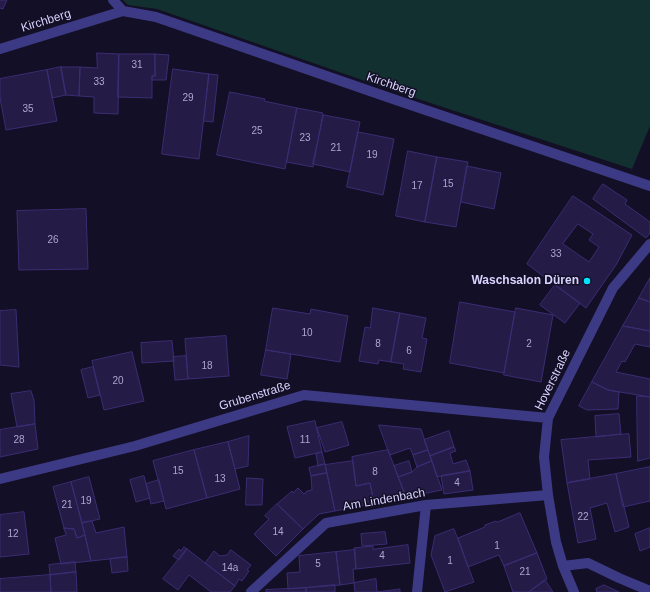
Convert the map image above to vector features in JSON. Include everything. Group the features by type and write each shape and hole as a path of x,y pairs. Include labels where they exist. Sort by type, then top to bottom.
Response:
{"street":[{"path":"113,0 123,11"},
{"name":"Kirchberg","path":"0,49 123,11 156,16 393,99 650,186"},
{"name":"Hoverstraße","path":"574,592 563,566 556,542 548,495 544,457 548,418 613,288 650,244"},
{"name":"Grubenstraße","path":"0,479 135,446 304,395 548,418"},
{"name":"Am Lindenbach","path":"251,592 326,523 426,505 548,495"},
{"path":"417,592 426,505"},
{"path":"563,566 588,563 650,591"}],"green space":[{"path":"123,0 650,0 650,126 632,169 397,92 157,9 128,5"}],"building":[{"path":"0,0 7,0 3,9 0,8"},
{"path":"97,53 119,54 118,114 94,113 94,97 79,96 80,67 97,68"},
{"path":"119,54 155,54 155,76 152,76 152,98 118,97"},
{"path":"155,54 169,55 166,80 152,80 152,76 155,76"},
{"path":"61,67 80,67 79,96 66,95"},
{"path":"61,67 66,95 52,98 47,70"},
{"path":"173,69 209,74 199,159 162,154"},
{"path":"47,70 57,121 6,130 0,98 0,79"},
{"path":"209,74 218,75 213,122 204,121"},
{"path":"230,92 265,99 264,101 297,108 285,169 217,155"},
{"path":"297,108 323,113 313,167 287,162"},
{"path":"324,115 360,122 350,172 313,164"},
{"path":"358,132 394,139 383,195 347,187"},
{"path":"408,151 437,157 425,222 396,216"},
{"path":"437,157 468,162 456,227 425,222"},
{"path":"467,166 501,173 494,209 461,202"},
{"path":"603,184 627,200 625,204 650,222 650,233 646,238 593,199"},
{"path":"573,196 632,235 616,265 586,308 527,264","holes":["578,224 593,234 589,240 599,247 589,262 563,244"]},
{"path":"86,209 88,269 19,270 17,211"},
{"path":"650,278 650,302 639,298"},
{"path":"555,285 580,303 565,323 540,305"},
{"path":"639,298 650,302 650,331 623,326"},
{"path":"460,302 515,312 504,373 450,363"},
{"path":"273,308 310,314 311,309 348,316 340,362 266,350"},
{"path":"373,308 400,313 391,362 379,360 378,364 359,361 365,327 370,328"},
{"path":"516,308 553,315 541,382 504,375"},
{"path":"16,310 19,367 0,365 0,311"},
{"path":"400,313 426,318 422,338 427,339 421,372 403,369 404,364 391,362"},
{"path":"623,326 650,331 650,347 635,344 625,362 622,361 616,372 650,379 650,397 608,390 592,382"},
{"path":"226,336 229,376 188,379 185,339"},
{"path":"172,341 174,361 142,363 141,343"},
{"path":"266,350 291,354 287,379 261,375"},
{"path":"132,352 144,401 104,410 92,361"},
{"path":"186,356 188,379 175,380 173,357"},
{"path":"93,367 100,395 88,398 81,370"},
{"path":"592,382 608,390 619,392 618,409 587,410 579,406"},
{"path":"31,391 34,400 35,424 17,427 11,394"},
{"path":"637,396 650,397 650,458 638,461"},
{"path":"619,414 621,434 596,437 595,416"},
{"path":"315,421 322,452 295,458 287,427"},
{"path":"342,422 349,445 325,452 317,428"},
{"path":"35,424 38,449 0,457 0,430"},
{"path":"379,425 421,429 428,450 413,455 410,448 390,455"},
{"path":"449,431 454,447 430,456 424,440"},
{"path":"629,434 631,457 588,460 590,479 567,483 561,440"},
{"path":"249,436 248,466 235,469 228,442"},
{"path":"228,442 240,489 207,498 194,450"},
{"path":"454,447 456,451 450,453 453,464 466,460 470,471 437,477 430,456"},
{"path":"194,450 207,498 166,509 153,461"},
{"path":"388,450 406,497 374,503 370,483 356,486 352,457"},
{"path":"428,450 432,461 417,467 413,455"},
{"path":"322,452 325,464 318,466 316,454"},
{"path":"353,461 356,486 370,483 374,503 335,511 325,465"},
{"path":"409,461 412,472 398,477 394,466"},
{"path":"432,461 442,490 406,497 398,477 412,472 417,467"},
{"path":"325,464 327,473 311,476 309,468"},
{"path":"650,467 650,501 623,507 616,474"},
{"path":"470,471 473,490 444,494 441,476"},
{"path":"327,473 335,511 319,514 303,529 277,504 292,491 293,493 298,488 304,494 307,491 312,490 311,476"},
{"path":"616,474 629,527 615,532 607,503 590,508 596,539 578,543 567,483"},
{"path":"144,476 150,498 136,502 130,480"},
{"path":"89,477 100,519 82,523 71,482"},
{"path":"247,478 263,479 262,505 246,505"},
{"path":"159,480 164,501 151,504 146,484"},
{"path":"71,482 85,535 77,538 74,529 64,528 53,487"},
{"path":"277,504 303,529 276,556 254,534 269,519 265,516"},
{"path":"24,512 29,554 0,557 0,515"},
{"path":"520,513 537,553 504,566 499,555 468,567 458,538 485,527 485,525"},
{"path":"92,521 96,533 124,527 127,557 91,561 82,523"},
{"path":"64,528 74,529 77,538 85,535 91,561 61,564 55,538 66,535"},
{"path":"650,528 650,547 640,551 635,534"},
{"path":"454,529 474,582 445,592 431,555 435,536"},
{"path":"385,532 387,544 362,546 361,534"},
{"path":"408,545 410,563 356,569 354,548 373,546 373,549"},
{"path":"184,547 187,549 179,560 173,556 179,549 181,551"},
{"path":"187,549 235,586 230,592 211,592 189,575 178,590 163,579"},
{"path":"231,550 251,565 242,581 239,579 235,586 205,563 214,551 220,556 227,555"},
{"path":"355,550 356,569 353,569 354,583 340,585 336,552"},
{"path":"336,552 340,585 288,589 287,573 300,572 299,556"},
{"path":"537,553 547,579 529,592 513,592 504,566"},
{"path":"127,557 128,571 112,573 110,559"},
{"path":"75,562 76,572 50,575 49,565"},
{"path":"76,572 77,592 51,592 50,575"},
{"path":"50,575 51,592 0,592 0,579"},
{"path":"376,579 377,592 355,592 354,583"},
{"path":"545,580 553,592 529,592"},
{"path":"335,585 335,592 306,592 306,588"},
{"path":"604,585 619,592 597,592 596,589"},
{"path":"306,588 306,592 266,592 266,590"},
{"path":"400,589 400,592 377,592"}],"place":[{"name":"Waschsalon Düren","path":"587,281"}]}
